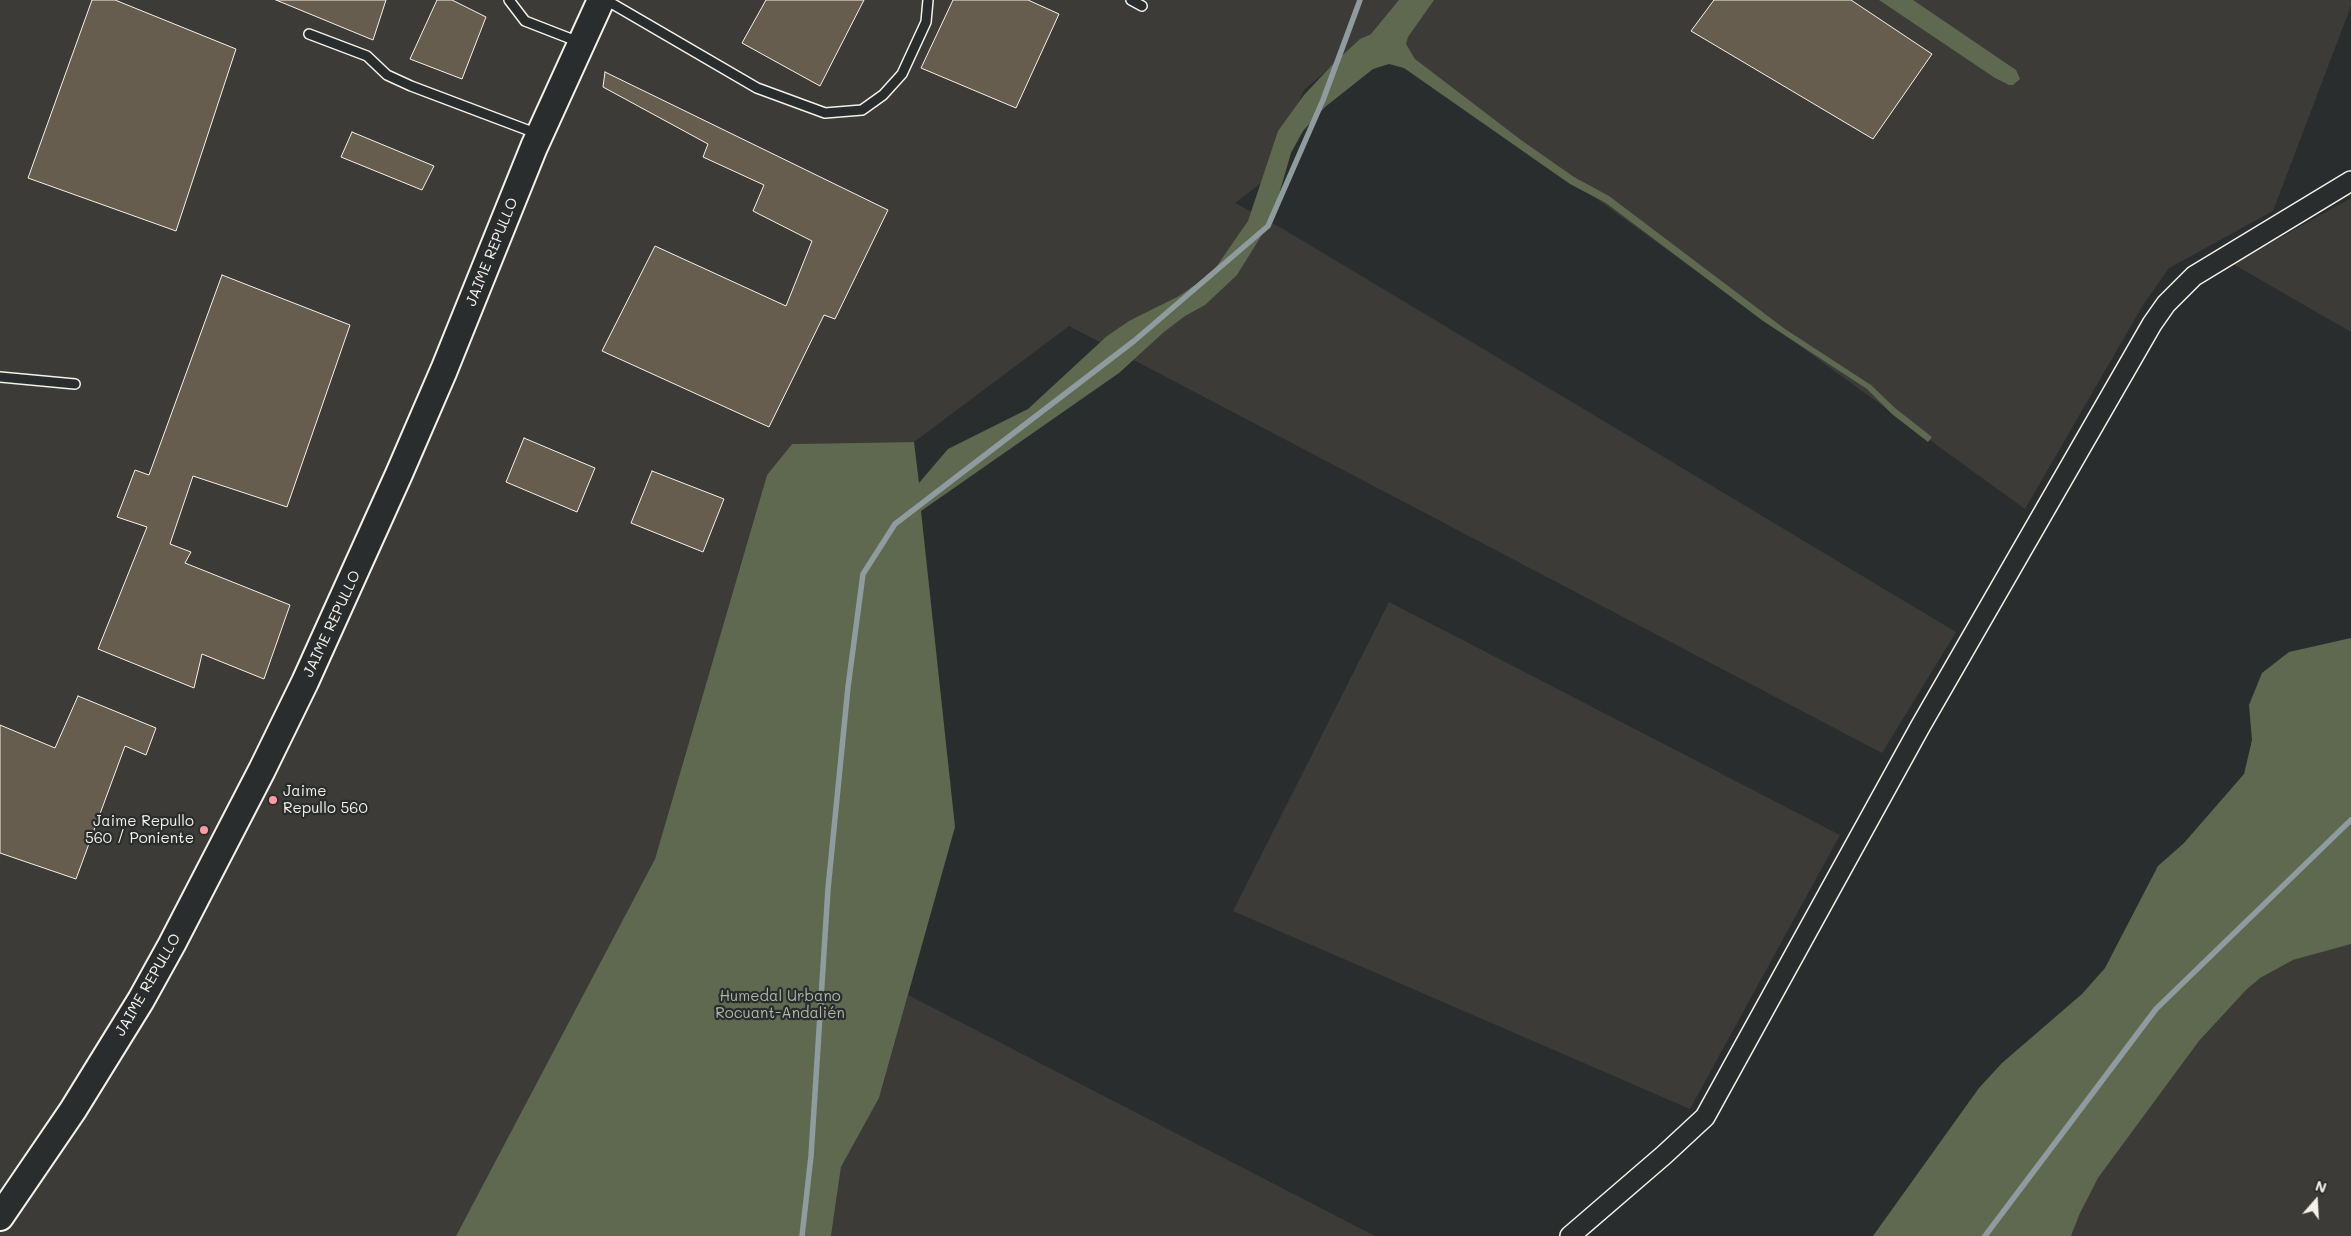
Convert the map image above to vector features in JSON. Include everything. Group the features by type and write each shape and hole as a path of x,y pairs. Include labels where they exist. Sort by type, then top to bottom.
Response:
{"street":[{"name":"JAIME REPULLO","path":"0,1216 73,1110 141,1000 262,770 329,630 399,474 444,370 540,135 601,0"},
{"path":"1570,1236 1705,1117 1920,727 2152,324 2166,304 2194,276 2351,181"}],"lane":[{"path":"509,0 524,21 581,43"},
{"path":"606,0 757,88 825,112 862,110 883,95 902,74 926,22 928,0"},
{"path":"1131,0 1142,6"},
{"path":"309,34 367,56 387,75 411,86 540,135"},
{"path":"0,377 75,384"}],"shaded area":[{"path":"0,0 2351,0 2351,6 2273,211 2169,268 2143,305 2025,509 1369,34 1304,90 1265,180 1235,203 1283,229 1956,632 1882,753 1069,326 914,442 792,444 767,475 655,859 456,1236 0,1236"},
{"path":"2351,198 2351,332 2233,264"},
{"path":"1389,602 1840,835 1690,1109 1233,911"},
{"path":"2351,944 2351,1236 2071,1236 2087,1193 2199,1041 2246,990 2274,965"},
{"path":"908,995 1375,1236 831,1236 841,1167 879,1098"}],"green space":[{"name":"Humedal Urbano Rocuant-Andalién","path":"1399,0 1434,0 1408,37 1406,44 1415,59 1521,140 1574,177 1609,196 1785,329 1871,385 1895,408 1932,437 1928,442 1892,414 1867,389 1763,321 1606,203 1570,184 1404,68 1389,64 1373,69 1325,107 1303,131 1291,153 1275,208 1263,233 1237,275 1205,305 1185,316 1164,332 1119,373 921,511 955,827 879,1098 841,1167 831,1236 456,1236 655,859 767,475 792,444 914,442 919,483 948,449 1028,409 1107,336 1129,321 1179,296 1212,273 1248,221 1278,131 1304,95 1360,39 1371,34"},
{"path":"1879,0 1913,0 2016,70 2020,79 2013,85 2009,85 1995,78"},
{"path":"2351,638 2351,944 2293,960 2260,978 2246,990 2199,1041 2098,1178 2080,1213 2071,1236 1873,1236 1979,1088 2002,1063 2082,994 2105,968 2158,866 2184,843 2244,774 2252,740 2249,705 2262,673 2289,652"}],"building":[{"path":"92,0 115,0 236,49 176,231 28,178"},
{"path":"276,0 386,0 373,40"},
{"path":"437,0 452,0 486,17 462,79 410,59"},
{"path":"766,0 864,0 820,86 742,43"},
{"path":"953,0 1028,0 1059,14 1016,108 921,68"},
{"path":"1714,0 1851,0 1932,54 1873,139 1691,31"},
{"path":"605,72 888,210 835,319 824,315 769,427 602,351 655,246 786,306 812,241 753,211 764,185 703,157 708,144 603,87"},
{"path":"352,132 434,166 422,190 341,157"},
{"path":"222,275 350,325 287,507 193,476 170,544 191,552 185,563 290,605 264,679 202,654 194,688 98,649 147,527 117,517 135,470 149,475"},
{"path":"524,438 595,468 577,512 506,482"},
{"path":"652,471 724,499 703,552 631,523"},
{"path":"78,696 156,728 146,755 125,746 76,879 0,853 0,725 55,748"}],"waterway":[{"path":"802,1236 811,1156 828,889 848,687 863,574 895,524 1134,341 1268,226 1323,100 1360,0"},
{"path":"1985,1236 2156,1009 2351,820"}],"place":[{"name":"Jaime Repullo 560","path":"273,800"},
{"name":"Jaime Repullo 560 / Poniente","path":"204,830"}]}
